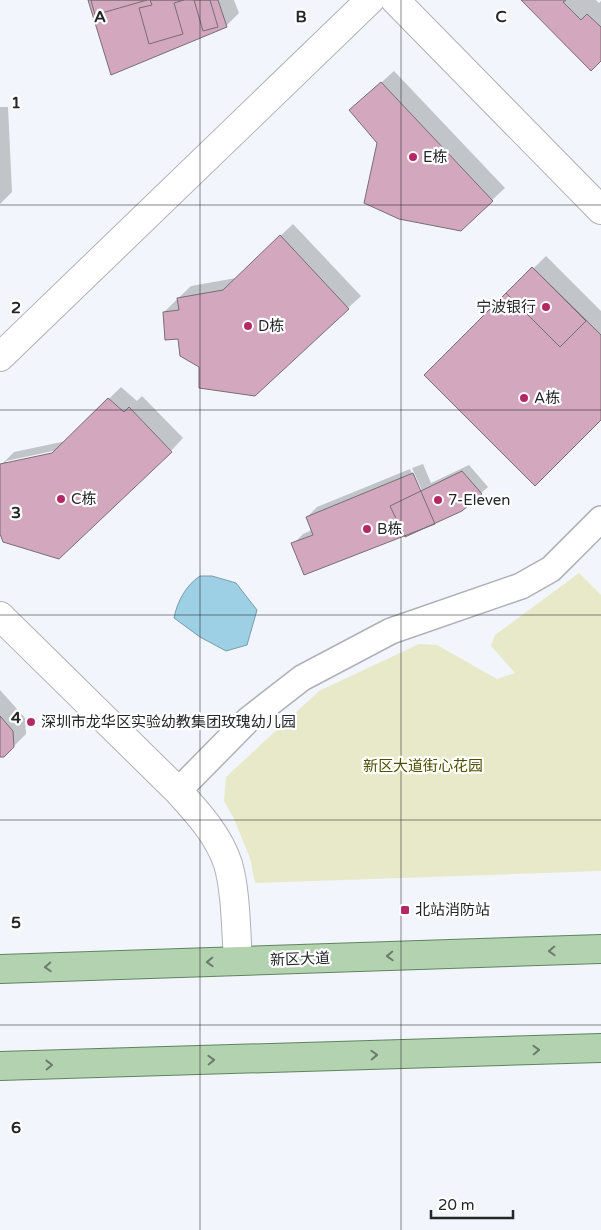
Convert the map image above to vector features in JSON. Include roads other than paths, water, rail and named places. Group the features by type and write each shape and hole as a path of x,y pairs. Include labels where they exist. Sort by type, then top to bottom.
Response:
{"main road":[{"name":"新区大道","path":"0,969 601,949"},
{"path":"0,1066 601,1048"}],"street":[{"path":"0,357 370,0"},
{"path":"395,0 601,210"},
{"path":"178,791 248,720 302,678 391,631 521,586 550,569 601,519"},
{"path":"0,616 201,816 217,840 228,865 238,961"}],"water":[{"path":"200,576 212,576 236,583 257,610 247,645 226,651 200,637 174,618 183,594 190,584"}],"place":[{"name":"E栋","path":"413,157"},
{"name":"宁波银行","path":"546,307"},
{"name":"D栋","path":"248,326"},
{"name":"A栋","path":"524,398"},
{"name":"C栋","path":"61,499"},
{"name":"7-Eleven","path":"438,500"},
{"name":"B栋","path":"367,529"},
{"name":"深圳市龙华区实验幼教集团玫瑰幼儿园","path":"31,722"},
{"name":"北站消防站","path":"405,910"}],"park label":[{"name":"新区大道街心花园","path":"423,766"}]}
